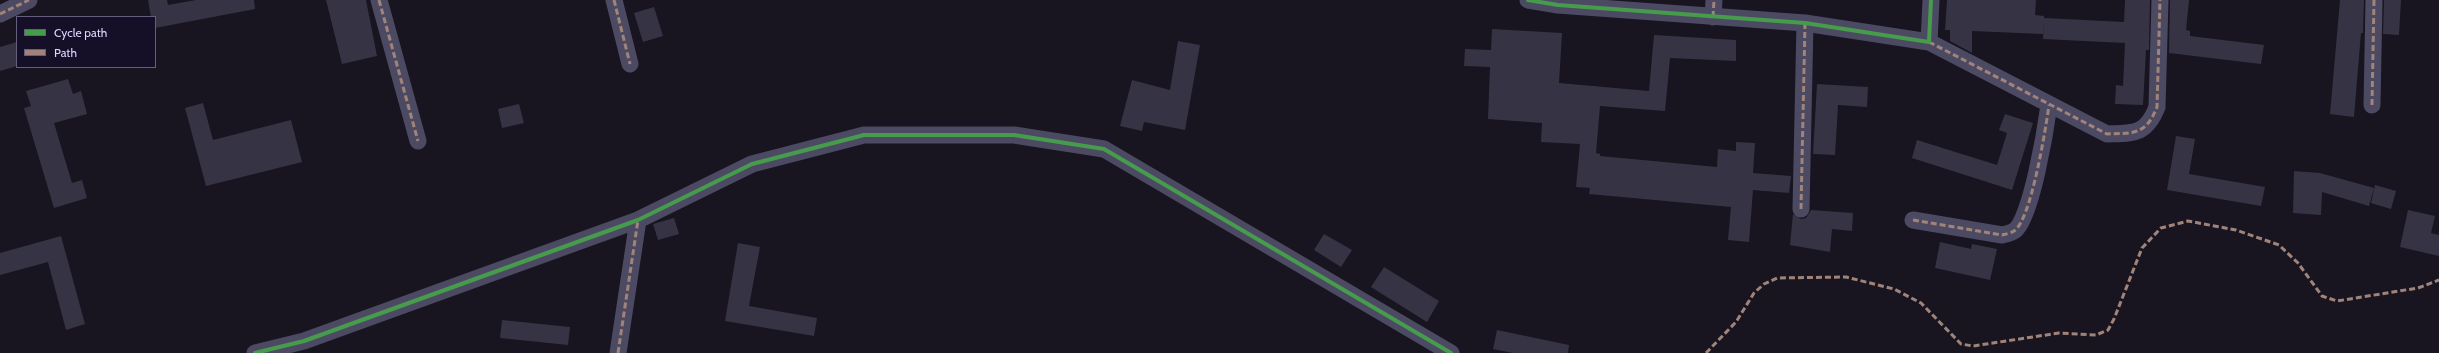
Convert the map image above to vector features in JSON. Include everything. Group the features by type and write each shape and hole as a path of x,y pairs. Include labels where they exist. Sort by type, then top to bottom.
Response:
{"street":[{"path":"0,14 29,0"},
{"path":"379,0 418,141"},
{"path":"614,0 630,64"},
{"path":"1528,0 1558,5 1805,23 1929,42 2107,134 2133,133 2151,123 2158,107 2160,0"},
{"path":"1713,17 1714,0"},
{"path":"1929,42 1931,0"},
{"path":"2372,105 2374,0"},
{"path":"1801,209 1805,23"},
{"path":"1913,220 2002,235 2015,231 2021,223 2039,169 2049,105"},
{"path":"255,353 304,341 638,220 752,164 864,135 1014,135 1104,149 1451,353"},
{"path":"618,353 638,220"}],"building":[{"path":"148,0 167,0 168,5 196,0 254,0 255,9 156,28 156,16 151,16"},
{"path":"326,0 366,0 377,56 342,64"},
{"path":"1947,0 2036,0 2035,15 2044,16 2044,18 2124,22 2125,0 2150,0 2149,50 2146,50 2143,105 2115,104 2116,85 2123,86 2125,43 2043,39 2044,21 2043,34 1972,31 1972,53 1950,41 1950,30 1945,30"},
{"path":"2170,0 2189,0 2186,30 2190,31 2190,36 2264,45 2261,64 2169,53"},
{"path":"2340,0 2364,0 2363,33 2361,33 2354,117 2330,114"},
{"path":"2384,0 2401,0 2399,35 2383,34"},
{"path":"654,7 663,36 643,42 634,13"},
{"path":"1492,29 1562,33 1559,83 1649,91 1654,35 1736,40 1736,61 1670,58 1665,111 1600,106 1596,153 1600,154 1600,156 1717,167 1718,149 1736,151 1736,142 1755,143 1753,173 1791,176 1789,193 1753,190 1749,242 1728,240 1731,207 1589,194 1590,188 1576,187 1580,144 1541,142 1542,123 1488,119 1490,67 1464,66 1465,49 1491,50"},
{"path":"1178,41 1200,45 1185,130 1144,122 1142,131 1120,126 1132,80 1170,90"},
{"path":"16,42 16,66 0,71 0,47"},
{"path":"68,79 73,94 81,91 87,114 54,123 72,183 82,180 87,198 54,208 24,108 31,106 26,91"},
{"path":"1817,84 1868,87 1867,107 1838,105 1835,155 1813,154"},
{"path":"203,103 213,140 291,120 302,162 206,186 185,108"},
{"path":"519,104 524,123 502,128 498,109"},
{"path":"2005,114 2033,123 2012,190 1912,158 1917,140 1997,165 2007,133 1999,130"},
{"path":"2176,136 2195,139 2189,174 2265,187 2261,206 2167,190"},
{"path":"2294,171 2320,173 2374,188 2369,206 2322,192 2321,215 2293,213"},
{"path":"2375,185 2396,191 2391,209 2371,203"},
{"path":"1811,210 1853,213 1852,231 1832,229 1830,252 1790,245 1793,214 1801,219 1806,218"},
{"path":"2408,210 2435,216 2431,233 2439,235 2439,256 2400,247"},
{"path":"674,218 679,234 658,240 653,224"},
{"path":"1324,234 1352,250 1341,267 1314,250"},
{"path":"61,236 85,324 66,330 48,262 0,275 0,253"},
{"path":"1940,242 1971,249 1972,244 1997,249 1990,280 1935,268"},
{"path":"738,243 760,247 749,306 817,318 814,336 725,321"},
{"path":"1384,267 1439,301 1427,322 1371,287"},
{"path":"502,320 570,327 568,345 500,338"},
{"path":"1497,330 1569,345 1568,353 1513,353 1493,349"}],"marked path":[{"path":"0,14 29,0"},
{"path":"379,0 418,141"},
{"path":"614,0 630,64"},
{"path":"1713,17 1714,0"},
{"path":"1929,42 2107,134 2138,131 2148,123 2157,107 2160,0"},
{"path":"2372,105 2374,0"},
{"path":"1801,209 1805,23"},
{"path":"1913,220 2002,235 2014,231 2020,224 2032,193 2045,133 2049,105"},
{"path":"618,353 638,220"},
{"path":"1706,353 1736,322 1754,293 1764,284 1777,278 1846,277 1894,289 1921,303 1961,344 1973,346 2059,333 2096,335 2108,330 2114,319 2142,248 2161,228 2188,221 2236,230 2279,245 2298,263 2322,296 2337,301 2418,288 2439,280"}],"cycle path":[{"path":"1528,0 1558,5 1805,23 1929,42 1931,0"},
{"path":"255,353 304,341 638,220 752,164 864,135 1014,135 1104,149 1451,353"}]}
